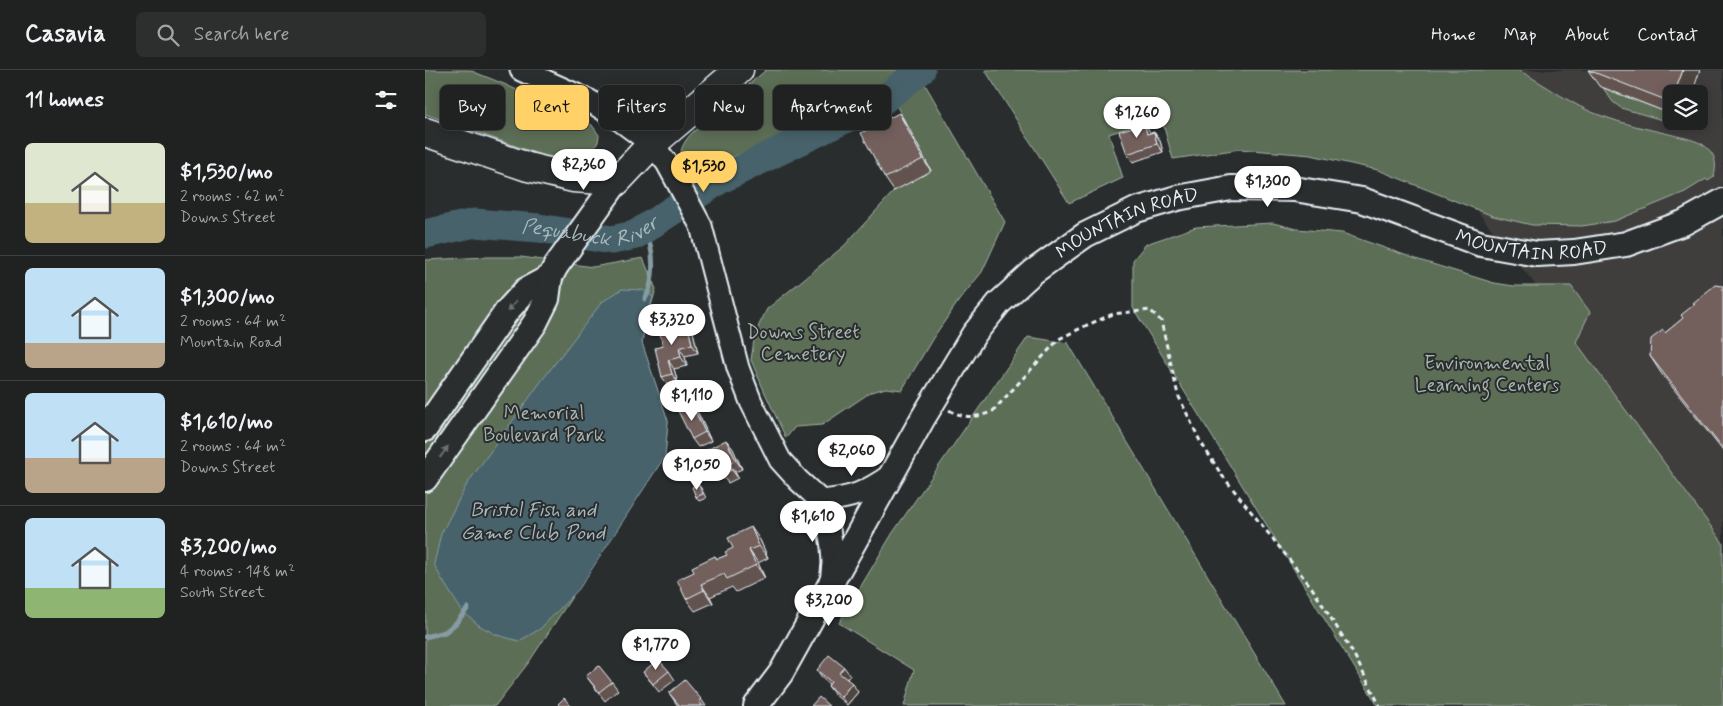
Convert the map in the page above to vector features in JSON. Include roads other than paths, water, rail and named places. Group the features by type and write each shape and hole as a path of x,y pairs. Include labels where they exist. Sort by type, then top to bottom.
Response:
{"highway":[{"path":"425,132 528,167 573,178 617,181 652,144 739,70"}],"main road":[{"path":"425,429 507,311 526,290 553,271 617,181"},
{"name":"MOUNTAIN ROAD","path":"756,706 781,672 933,401 974,334 999,304 1033,272 1085,235 1136,210 1177,198 1231,188 1304,191 1362,200 1481,244 1537,254 1574,252 1626,244 1683,223 1723,201"},
{"path":"425,479 535,323 547,298 553,271"}],"street":[{"path":"521,70 590,101 621,121 652,144 675,176 701,226 738,368 751,402 780,460 821,501 832,547 831,583"},
{"path":"821,501 858,495 871,489 891,475"}],"water":[{"name":"Bristol Fish and Game Club Pond","path":"622,289 643,290 653,297 642,343 668,421 665,456 579,589 540,629 519,641 497,635 480,626 462,611 441,578 434,564 441,534 467,484 540,383 602,302"}],"waterway":[{"name":"Pequabuck River","path":"425,234 475,223 539,228 612,240 635,235 719,180 880,102 921,70"},
{"path":"643,230 648,239 652,260 651,281 645,299"},
{"path":"425,637 445,632 456,623 468,608"}],"park label":[{"name":"Downs Street Cemetery","path":"803,343"},
{"name":"Environmental Learning Centers","path":"1487,374"},
{"name":"Memorial Boulevard Park","path":"544,424"}]}
